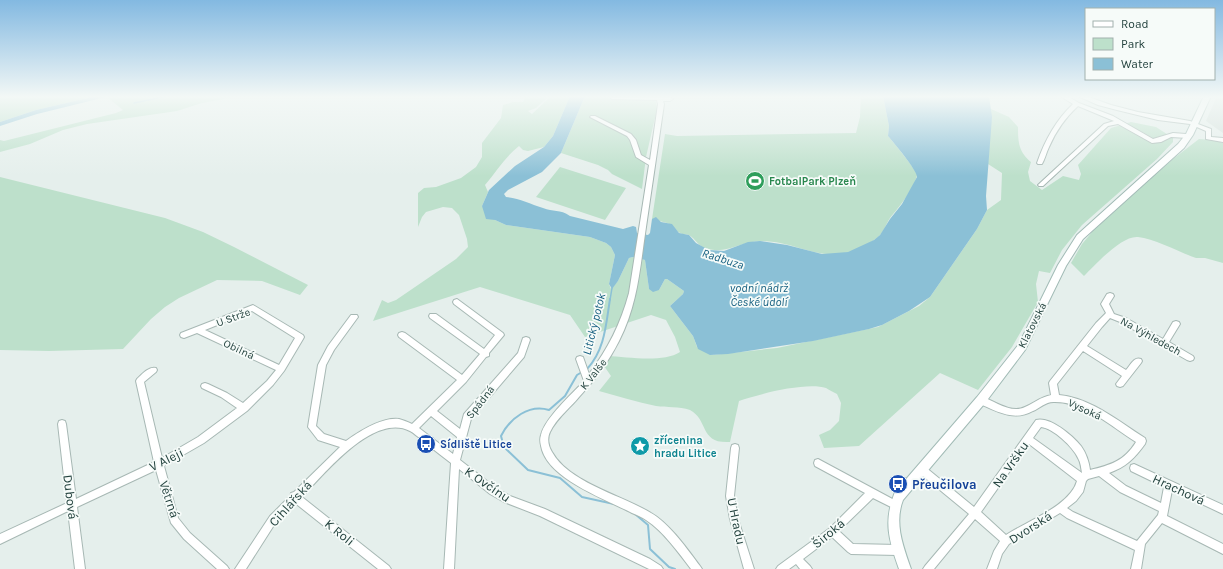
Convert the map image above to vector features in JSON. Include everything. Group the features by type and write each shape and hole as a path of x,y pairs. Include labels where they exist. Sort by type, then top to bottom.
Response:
{"main road":[{"name":"Klatovská","path":"906,569 898,550 893,525 895,505 904,490 981,400 1026,340 1062,265 1080,237 1172,154 1188,136 1195,125"}],"street":[{"path":"604,123 629,135 633,140 638,156 652,164"},
{"name":"K Valše","path":"658,123 634,293 622,331 607,356 588,382 552,421 544,434 545,448 554,464 567,474 649,517 680,548 697,569"},
{"path":"1040,163 1043,153 1059,123"},
{"path":"1041,185 1106,125 1116,123"},
{"path":"1119,123 1156,142 1167,137 1177,135 1188,136"},
{"path":"1182,123 1209,130 1208,138 1223,140"},
{"name":"Na Výhledech","path":"1110,296 1105,304 1111,315 1123,320 1190,358"},
{"path":"413,428 463,380 486,354 500,334 457,302"},
{"name":"U Strže","path":"184,335 253,308 300,336"},
{"name":"Na Výhledech","path":"1055,398 1053,382 1099,324 1111,315"},
{"path":"433,316 486,354"},
{"path":"347,444 321,437 312,427 322,365 331,348 354,317"},
{"path":"1164,343 1176,324"},
{"name":"Obilná","path":"197,330 281,369"},
{"path":"402,335 463,380"},
{"name":"V Aleji","path":"0,539 159,464 201,440 244,408 270,383 281,369 300,336"},
{"name":"Spádná","path":"449,569 455,461 467,417 520,355 526,340"},
{"path":"1082,347 1127,374"},
{"path":"580,359 588,382"},
{"path":"1120,384 1138,360"},
{"name":"Větrná","path":"153,370 140,381 159,464 174,520 187,536 224,569"},
{"path":"204,386 224,395 244,408"},
{"name":"Vysoká","path":"981,400 998,408 1017,412 1029,410 1047,399 1055,398 1072,401 1089,408 1142,441 1135,453 1118,466 1110,470 1100,471"},
{"path":"431,411 461,435"},
{"name":"Na Vršku","path":"928,569 976,514 1039,423 1041,422 1049,425 1077,446 1086,468 1084,477"},
{"name":"K Ovčínu","path":"347,444 364,433 384,424 399,423 413,428 506,499 542,512 647,562 658,569"},
{"name":"Dubová","path":"62,424 80,569"},
{"path":"1028,439 1084,477 1100,471 1123,489 1164,508"},
{"name":"Cihlářská","path":"240,569 273,519 294,496 347,444"},
{"name":"U Hradu","path":"735,448 730,496 734,519 749,569"},
{"path":"818,463 895,505"},
{"name":"Hrachová","path":"1134,468 1223,510"},
{"path":"921,469 976,514 1006,541"},
{"name":"Dvorská","path":"992,569 998,553 1006,541 1060,508 1080,488 1084,477"},
{"path":"1136,569 1141,542 1161,518 1169,484"},
{"name":"Široká","path":"781,569 833,531 872,493"},
{"name":"K Roli","path":"294,496 386,569"},
{"name":"Dvorská","path":"1060,508 1140,547"},
{"path":"1161,518 1223,549"},
{"path":"833,531 851,549 898,550"},
{"path":"796,558 807,569"}],"shaded area":[{"path":"1208,123 1223,123 1223,133"}],"green space":[{"path":"78,123 97,123 63,130 30,144 0,152 0,140 4,141"},
{"path":"498,123 559,123 553,136 544,147 528,151 523,150 519,146 514,150 485,185 488,192 482,206 495,220 506,225 590,237 606,243 611,247 615,255 609,284 611,289 618,281 629,258 633,257 645,260 649,289 659,290 665,279 667,279 684,291 683,294 670,306 693,336 697,347 712,355 777,348 878,327 919,306 930,297 977,229 987,210 1001,200 1002,173 988,164 990,123 1014,123 1018,127 1020,147 1024,155 1031,162 1028,172 1030,181 1042,190 1063,176 1079,180 1081,174 1078,165 1111,128 1134,123 1156,127 1173,138 1173,142 1157,159 1082,225 1062,250 1050,273 1039,271 1036,284 1038,302 1012,347 978,390 940,373 859,446 824,448 819,435 830,430 839,421 841,403 837,394 826,388 795,388 758,395 739,401 730,442 720,442 713,439 696,414 690,410 656,406 599,391 611,376 602,363 607,356 655,358 673,355 680,352 675,337 666,320 651,315 585,337 570,315 480,287 373,321 382,300 388,303 396,300 456,259 468,247 467,239 459,215 452,208 443,207 426,212 418,227 418,193 424,188 436,187 461,178 476,167 482,157 482,143"},
{"path":"574,123 654,123 646,157 642,189 598,165 561,153"},
{"path":"859,123 888,123 888,136 917,175 910,192 890,218 882,232 870,243 864,246 849,252 824,254 775,242 761,241 747,243 728,249 715,250 702,247 689,235 680,233 670,224 652,219 665,134 677,136 856,133"},
{"path":"1199,139 1213,140 1223,143 1223,263 1205,258 1196,258 1159,243 1138,237 1124,241 1117,246 1102,258 1084,276 1071,263 1082,244 1093,231 1173,159"},
{"path":"560,167 626,188 605,220 536,197"},
{"path":"0,177 165,218 203,232 308,285 300,295 262,281 217,280 179,298 165,307 151,319 123,349 49,351 0,350"}],"water":[{"path":"0,123 11,123 0,126"},
{"name":"vodní nádrž České údolí","path":"559,123 574,123 561,153 542,172 508,190 504,194 506,197 563,212 570,216 623,229 633,226 636,227 637,233 648,235 650,233 652,219 656,217 661,222 672,224 679,233 689,235 696,243 709,250 724,251 748,242 760,241 787,245 822,254 848,252 874,240 880,235 902,204 917,177 900,150 888,136 888,123 992,123 986,196 987,210 977,229 930,297 909,311 882,325 869,329 813,341 728,354 710,355 698,349 693,336 670,306 683,294 684,291 667,279 665,279 659,290 653,292 649,289 645,260 633,257 629,258 618,281 612,289 609,284 615,255 611,247 606,243 590,237 506,225 495,220 486,219 482,206 489,190 515,166 544,147 553,136"}],"waterway":[{"name":"Litický potok","path":"610,300 612,288"},
{"name":"Litický potok","path":"587,369 598,354 604,336 610,299"},
{"name":"Litický potok","path":"582,372 577,375 565,396 549,410 534,409 521,414 509,424 501,436 504,447 528,470 560,478 582,497 614,504"},
{"name":"Litický potok","path":"635,514 648,525 650,549 669,567 675,569"}],"place":[{"name":"FotbalPark Plzeň","path":"755,181"},
{"name":"Sídliště Litice","path":"426,444"},
{"name":"zřícenina hradu Litice","path":"640,446"},
{"name":"Přeučilova","path":"898,484"}],"water label":[{"name":"Radbuza","path":"723,259"}]}
